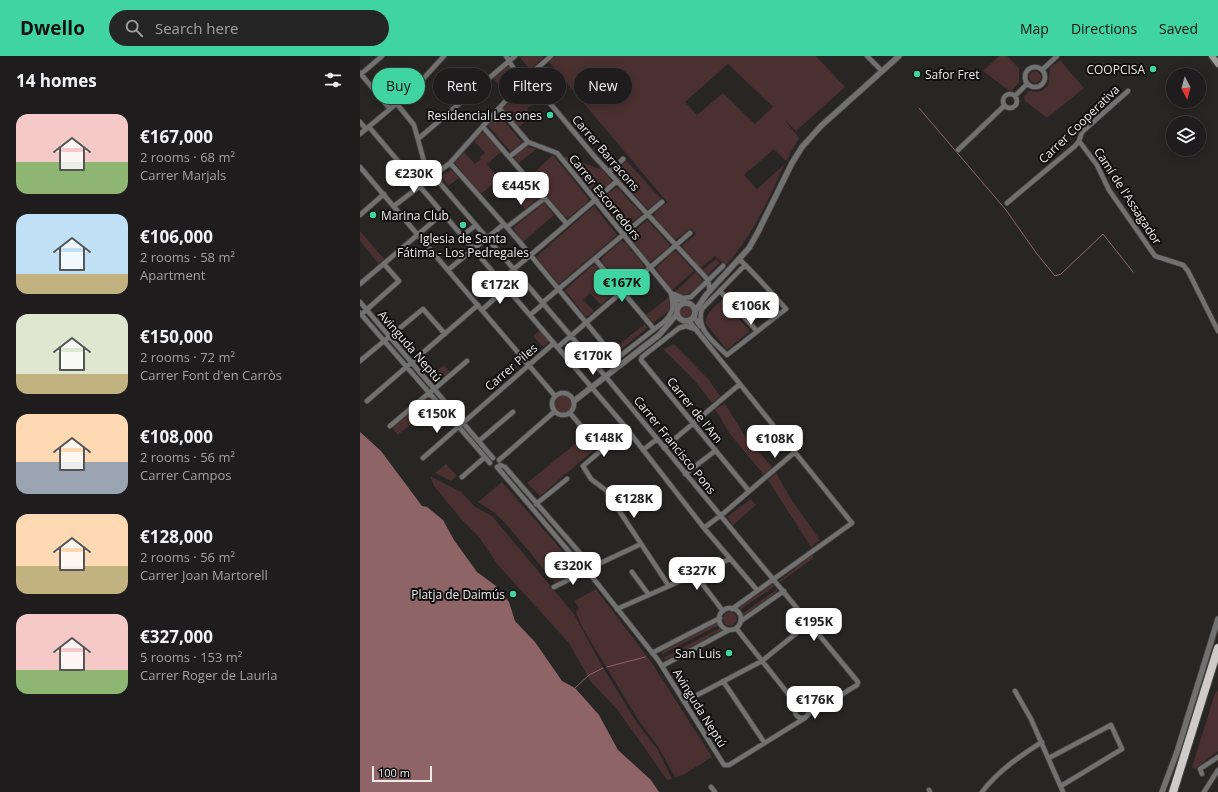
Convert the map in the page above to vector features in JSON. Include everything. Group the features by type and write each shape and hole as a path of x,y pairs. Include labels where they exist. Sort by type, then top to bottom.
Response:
{"highway":[{"path":"1173,792 1218,648"}],"main road":[{"path":"1212,56 1218,64"}],"street":[{"path":"382,56 361,74 390,109"},
{"path":"425,78 444,56"},
{"path":"418,138 508,58 514,56"},
{"path":"537,68 551,56"},
{"path":"867,56 882,71"},
{"path":"692,319 696,310 708,293 740,260 758,232 792,163 802,147 817,130 899,56"},
{"path":"1042,70 1057,56"},
{"name":"Carrer Barracons","path":"508,58 515,68"},
{"path":"1036,67 1042,70 1044,80 1040,85 1034,87 1027,84 1024,76 1027,69 1036,67"},
{"path":"1015,96 1027,84"},
{"name":"Carrer Cooperativa","path":"1007,203 1079,141 1082,132 1128,91"},
{"path":"1004,106 1002,100 1004,96 1009,94 1015,96"},
{"path":"1004,106 1008,108 1014,107 1017,102 1015,96"},
{"path":"360,134 397,104"},
{"name":"Carrer Francisco Pons","path":"397,104 414,125 425,165 606,377 685,474 784,591 858,683 815,711 809,709"},
{"path":"394,206 450,162 503,104"},
{"name":"Carrer Barracons","path":"550,104 617,181 708,280"},
{"path":"958,150 1004,106"},
{"name":"Carrer Escorredors","path":"499,108 528,142 557,153 594,201 671,293 680,300 688,303"},
{"path":"360,122 419,187 556,345 644,450 704,528 757,590"},
{"path":"483,127 567,224"},
{"name":"Camí de l'Assagador","path":"1079,141 1098,165 1109,190 1155,256 1183,265 1188,271 1218,330"},
{"path":"510,157 528,142"},
{"path":"609,172 623,159"},
{"path":"450,162 559,289 621,365"},
{"path":"360,167 555,396"},
{"path":"500,281 617,181"},
{"path":"360,214 384,194"},
{"path":"448,270 487,237 545,198"},
{"path":"530,315 662,202"},
{"path":"360,284 442,214"},
{"path":"462,236 476,225"},
{"path":"676,246 690,233"},
{"name":"Carrer Piles","path":"423,458 529,365 571,336 676,246"},
{"path":"595,259 654,329"},
{"path":"740,260 745,265 786,308 727,355 699,328 700,315 702,309 745,265"},
{"path":"361,315 399,281 384,264"},
{"path":"671,293 682,298 691,297 723,266"},
{"path":"708,280 708,293"},
{"path":"482,310 506,288"},
{"path":"720,291 757,332"},
{"path":"616,359 665,321 673,310 671,293"},
{"name":"Carrer Escorredors","path":"671,293 678,311"},
{"path":"665,329 678,311 681,304 688,303 708,293"},
{"name":"Avinguda Neptú","path":"360,302 479,441 492,461"},
{"path":"688,303 696,310"},
{"path":"367,401 478,305"},
{"path":"360,361 423,308 445,334"},
{"path":"678,311 682,320"},
{"name":"Avinguda Neptú","path":"361,315 485,457 492,461"},
{"path":"692,319 740,384 852,523 732,609 723,611"},
{"path":"574,401 665,329 682,320 692,319"},
{"name":"Carrer de l'Am","path":"699,328 686,326 679,328 642,357 642,360 749,491"},
{"path":"709,338 721,356 722,361"},
{"path":"390,426 467,361"},
{"path":"664,448 740,384"},
{"path":"566,393 574,401 574,408 570,413 560,415 554,412 551,405 555,396 566,393"},
{"path":"479,441 513,412"},
{"path":"492,461 493,467 499,464 554,412"},
{"path":"570,413 601,450"},
{"path":"616,438 583,466 591,479 607,491 669,586"},
{"path":"644,450 657,439"},
{"path":"685,474 715,451"},
{"path":"704,528 795,452"},
{"path":"462,477 485,457"},
{"path":"492,461 505,467 592,568"},
{"name":"Avinguda Neptú","path":"499,464 662,666 724,765 728,765 764,742"},
{"path":"536,504 566,479"},
{"path":"554,587 641,544"},
{"path":"617,610 730,559"},
{"path":"684,560 723,611"},
{"path":"586,571 587,564"},
{"path":"632,572 649,595"},
{"path":"662,666 728,630 736,628 741,621 784,591"},
{"path":"732,609 740,614 741,621"},
{"path":"723,611 720,618 721,625 728,630"},
{"path":"652,653 720,618"},
{"path":"1162,792 1177,752 1218,619"},
{"path":"684,702 762,661 809,623"},
{"path":"736,628 797,705"},
{"path":"723,681 764,742 805,718 809,713 809,709 804,704 797,705"},
{"path":"1015,691 1042,742 1063,792"},
{"path":"797,705 794,711 798,717 805,718"},
{"path":"794,724 798,717"},
{"path":"1049,758 1111,725 1122,749 1061,786"},
{"path":"982,792 991,780 1018,758 1042,742"},
{"path":"1202,774 1200,769 1218,757"},
{"path":"1204,792 1218,770"},
{"path":"711,787 715,792"}],"shaded area":[{"path":"519,56 544,57 532,68 528,68"},
{"path":"556,56 816,56 845,87 796,131 783,118 799,138 786,161 774,149 744,175 757,189 784,165 759,218 735,255 725,266 715,256 700,268 682,246 696,234 691,228 675,240 654,217 655,213 667,202 584,104 632,104 632,68 574,68 574,92 566,82 566,68 554,68 549,62","holes":["728,64 773,107 755,124 723,93 697,115 685,102"]},
{"path":"999,56 1007,56 1019,68 1019,82 1012,91 1008,90 983,71"},
{"path":"1060,60 1084,88 1047,118 1025,101 1024,96 1028,93 1027,91 1039,92 1048,86 1050,68"},
{"path":"1035,71 1039,73 1041,77 1039,81 1035,83 1031,81 1029,77 1031,73"},
{"path":"499,73 499,85 493,78"},
{"path":"507,104 533,104 527,109 532,116 519,127 503,109"},
{"path":"497,115 499,115 522,142 511,152 489,127 488,124"},
{"path":"481,133 484,133 501,152 487,164 499,179 481,194 455,163 464,152 475,164 481,159 480,157 485,153 474,141"},
{"path":"525,146 536,149 519,163 515,159 515,155"},
{"path":"553,155 588,198 587,203 568,218 565,217 530,176"},
{"path":"561,155 603,170 612,182 594,195"},
{"path":"626,160 661,199 648,209 615,175 616,171"},
{"path":"451,170 459,178 448,186 441,176"},
{"path":"524,178 539,197 525,209 510,190"},
{"path":"617,187 642,214 623,229 601,203 601,199"},
{"path":"544,203 554,215 523,242 513,228"},
{"path":"594,206 617,235 559,284 536,257"},
{"path":"647,220 669,244 669,247 650,262 629,236"},
{"path":"360,231 384,259 378,263 360,241"},
{"path":"621,241 625,242 644,266 643,270 623,285 601,261 603,257"},
{"path":"674,251 678,253 694,271 672,290 656,268"},
{"path":"716,259 720,263 707,275 702,270"},
{"path":"593,265 597,266 616,291 601,305 590,293 583,300 594,311 586,317 565,290"},
{"path":"696,272 703,281 696,288 688,294 680,294 675,292"},
{"path":"669,297 670,310 653,323 646,315"},
{"path":"722,300 750,331 727,350 706,324 708,314"},
{"path":"682,303 690,303 695,308 693,319 690,321 682,321 677,316 677,308"},
{"path":"645,324 647,328 618,352 616,353 612,350"},
{"path":"541,330 550,341 543,347 533,336"},
{"path":"674,344 708,379 720,396 712,403 694,380 663,349"},
{"path":"444,365 450,372 435,384 429,377"},
{"path":"563,393 571,396 574,404 571,412 563,415 555,412 552,404 555,396"},
{"path":"429,397 435,404 398,435 392,428"},
{"path":"725,404 745,436 772,467 764,475 730,434 715,409"},
{"path":"437,411 443,417 431,430 425,423"},
{"path":"360,432 381,451 422,506 427,507 443,520 454,540 477,572 496,586 509,602 515,621 535,642 562,681 575,688 599,715 618,750 651,780 659,792 360,792"},
{"path":"581,439 583,441 585,440 594,450 540,496 527,483"},
{"path":"446,464 457,476 451,481 435,473"},
{"path":"776,473 791,499 820,540 811,547 768,480"},
{"path":"430,476 461,492 475,507 492,516 574,614 601,664 637,723 658,750 672,779 667,780 617,709 591,682 569,643 498,565 479,537 462,520 434,486"},
{"path":"502,482 580,571 556,584 507,525 495,513 478,502"},
{"path":"751,499 756,505 733,525 727,517"},
{"path":"812,555 814,558 780,582 779,581"},
{"path":"773,584 775,586 740,610 740,607"},
{"path":"596,589 652,663 712,757 683,775 675,777 657,745 639,721 582,627 576,612 579,608 574,601"},
{"path":"777,589 777,592 743,616 742,614"},
{"path":"727,612 733,612 737,616 737,622 733,626 727,626 723,622 723,616"},
{"path":"716,623 719,625 661,655 662,652"},
{"path":"720,628 721,631 710,635 710,637 665,660 663,658"},
{"path":"1216,690 1218,692 1218,751 1195,769 1192,767"}],"waterway":[{"path":"919,108 1006,210 1037,254 1055,276 1061,274 1103,234 1133,272"},
{"path":"607,667 645,657"},
{"path":"575,688 589,675 603,668"}],"place":[{"name":"COOPCISA","path":"1153,69"},
{"name":"Safor Fret","path":"917,74"},
{"name":"Residencial Les ones","path":"550,115"},
{"name":"Marina Club","path":"373,215"},
{"name":"Iglesia de Santa Fátima - Los Pedregales","path":"463,225"},
{"name":"Platja de Daimús","path":"513,594"},
{"name":"San Luis","path":"729,653"}]}
